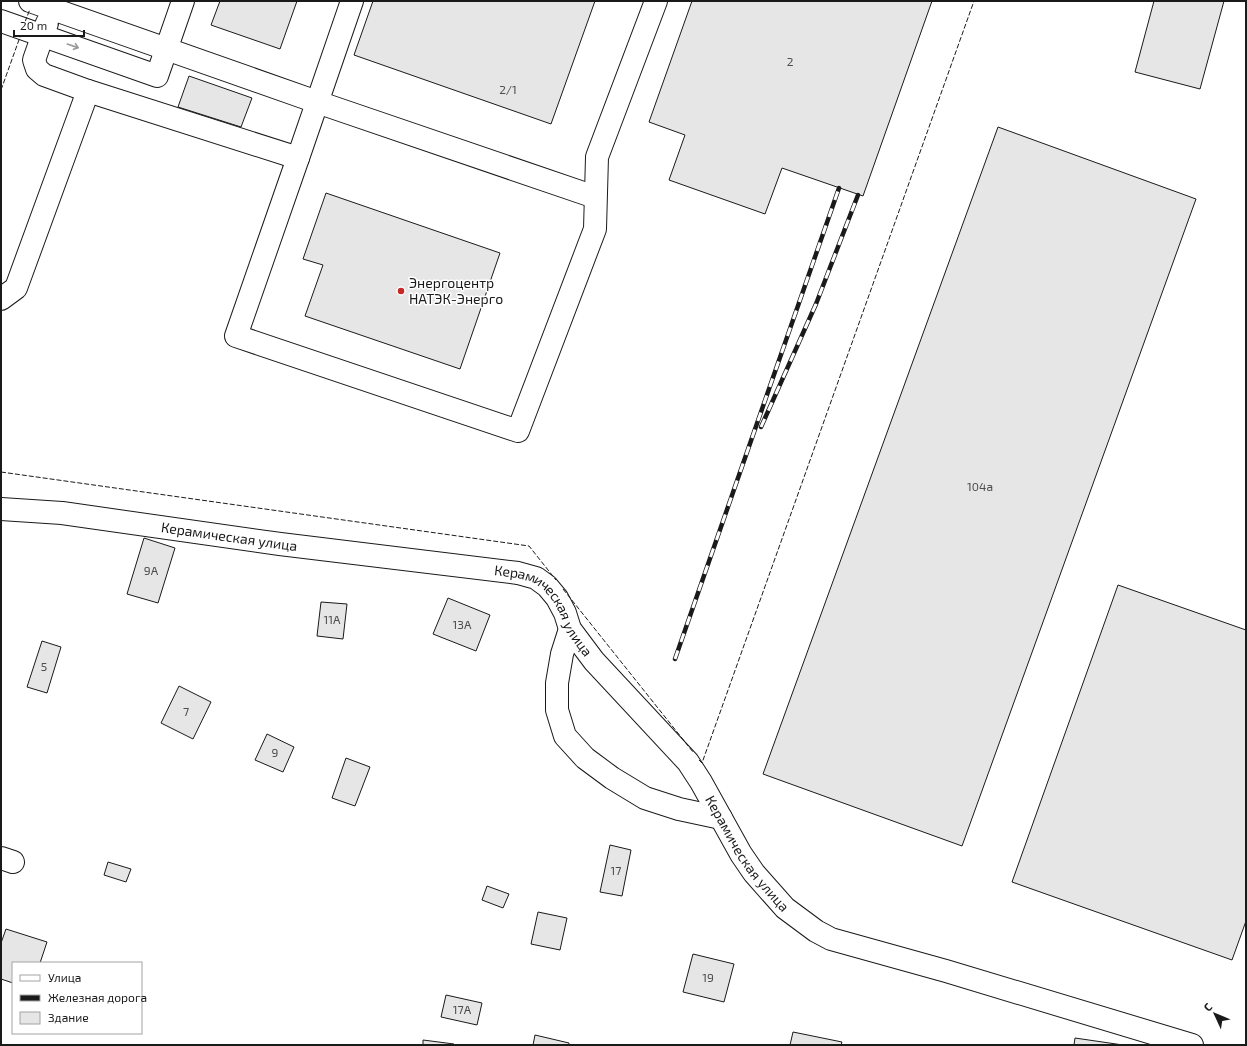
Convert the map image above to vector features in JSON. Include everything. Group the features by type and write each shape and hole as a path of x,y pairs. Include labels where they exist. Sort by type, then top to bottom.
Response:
{"street":[{"path":"30,1 166,50 595,197"},
{"path":"1,21 157,76 183,1"},
{"path":"352,1 236,336 518,431 595,229 597,157 656,1"},
{"path":"52,9 34,60 37,69 44,75 88,91 298,158"},
{"path":"1,299 16,288 88,91"},
{"name":"Керамическая улица","path":"1,510 62,513 280,544 518,573 536,578 547,586 557,598 565,613 570,629 594,661 688,762 701,782 741,854 754,873 785,908 816,931 831,939 946,971 1192,1045"},
{"path":"570,629 562,654 557,683 557,710 565,736 584,758 612,778 645,798 679,809 721,818"}],"building":[{"path":"220,1 297,1 280,49 211,25"},
{"path":"373,1 595,1 551,124 354,55"},
{"path":"692,1 932,1 863,196 782,168 765,214 669,180 685,135 649,122"},
{"path":"1154,1 1224,1 1200,89 1135,72"},
{"path":"189,76 252,98 241,127 178,107"},
{"path":"998,127 1196,199 962,846 763,774"},
{"name":"Энергоцентр НАТЭК-Энерго","path":"326,193 500,253 460,369 305,316 323,265 303,259"},
{"path":"144,538 175,548 158,603 127,594"},
{"path":"1118,585 1246,630 1246,921 1232,960 1012,882"},
{"path":"448,598 490,615 476,651 433,634"},
{"path":"321,602 347,604 343,639 317,636"},
{"path":"42,641 61,647 47,693 27,687"},
{"path":"179,686 211,702 193,739 161,723"},
{"path":"267,734 294,747 283,772 255,760"},
{"path":"346,758 370,767 355,806 332,798"},
{"path":"610,845 631,850 622,896 600,892"},
{"path":"108,862 131,869 126,882 104,875"},
{"path":"487,886 509,894 503,908 482,900"},
{"path":"538,912 567,918 560,950 531,944"},
{"path":"6,929 47,942 40,962 12,962 12,983 1,979 1,943"},
{"path":"693,954 734,964 724,1002 683,992"},
{"path":"446,995 482,1003 477,1025 441,1017"},
{"path":"793,1032 842,1042 841,1045 790,1045"},
{"path":"535,1035 569,1043 569,1045 533,1045"},
{"path":"1075,1038 1123,1045 1074,1045"},
{"path":"423,1040 454,1044 454,1045 423,1045"}],"railway":[{"path":"675,659 839,188"},
{"path":"761,427 816,304 858,195"}],"fence":[{"path":"699,760 702,763 974,1"},
{"path":"25,22 30,9"},
{"path":"1,90 20,37"},
{"path":"1,472 529,546 556,580"},
{"path":"563,589 693,752"}],"place":[{"name":"Энергоцентр НАТЭК-Энерго","path":"401,291"}]}
